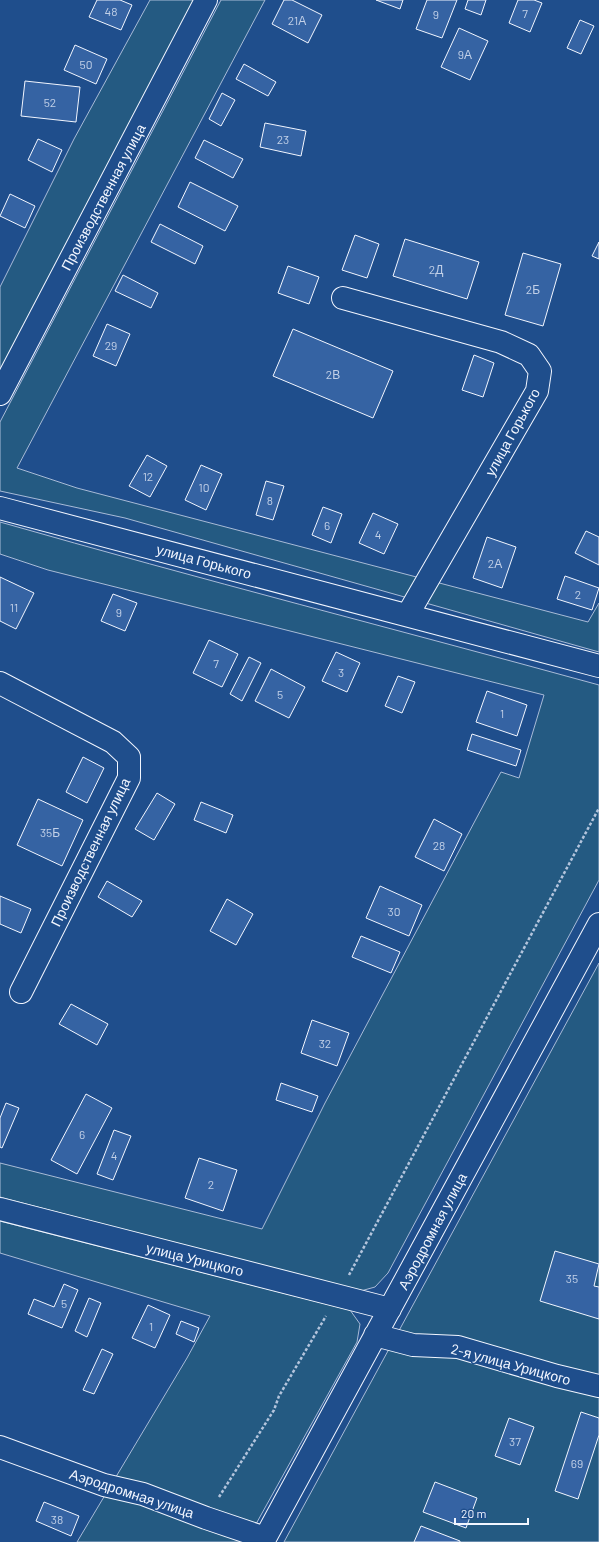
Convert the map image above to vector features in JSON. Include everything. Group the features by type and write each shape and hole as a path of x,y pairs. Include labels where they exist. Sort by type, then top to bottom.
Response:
{"street":[{"name":"Производственная улица","path":"0,394 206,0"},
{"name":"улица Горького","path":"343,298 500,342 529,355 540,371 537,391 408,614"},
{"name":"улица Горького","path":"0,508 408,614 599,666"},
{"name":"Производственная улица","path":"0,683 113,742 129,757 129,778 21,992"},
{"name":"Аэродромная улица","path":"0,1447 104,1485 143,1494 264,1540 599,924"},
{"name":"улица Урицкого","path":"0,1209 390,1309"},
{"name":"2-я улица Урицкого","path":"375,1335 413,1345 458,1347 557,1376 599,1386"}],"path":[{"path":"206,1518 274,1410 279,1396 338,1296 416,1154 599,808"}],"shaded area":[{"path":"150,0 195,0 0,373 0,287 74,139"},
{"path":"221,0 265,0 17,468 77,488 588,622 599,603 599,652 125,518 0,491 0,422"},
{"path":"0,522 149,564 599,685 599,880 388,1273 375,1287 357,1292 0,1197 0,1163 262,1229 325,1103 501,772 519,778 544,695 48,570 0,554"},
{"path":"599,963 599,1542 284,1542"},
{"path":"0,1221 350,1310 360,1324 357,1342 246,1542 77,1542 187,1358 210,1316 0,1253"}],"building":[{"path":"97,0 120,0 132,5 121,30 89,17"},
{"path":"284,0 292,0 322,15 308,43 272,24"},
{"path":"376,0 403,0 400,9"},
{"path":"427,0 457,0 442,38 416,29"},
{"path":"468,0 486,0 481,15 465,9"},
{"path":"518,0 534,0 542,3 530,32 509,23"},
{"path":"580,20 594,26 581,54 567,48"},
{"path":"459,28 488,41 470,80 441,67"},
{"path":"75,45 107,59 96,84 64,70"},
{"path":"244,64 276,82 268,96 236,79"},
{"path":"25,81 80,87 76,122 21,116"},
{"path":"222,93 235,100 221,126 209,119"},
{"path":"265,123 306,131 301,156 260,147"},
{"path":"38,139 62,150 52,172 28,160"},
{"path":"204,140 243,159 233,178 195,158"},
{"path":"190,182 238,206 225,231 178,207"},
{"path":"10,194 35,206 25,228 0,216"},
{"path":"160,224 203,246 195,264 151,242"},
{"path":"355,235 379,244 367,278 342,270"},
{"path":"405,239 479,262 467,299 393,276"},
{"path":"599,242 599,259 592,256"},
{"path":"523,253 561,264 543,326 505,315"},
{"path":"288,266 319,277 309,304 278,293"},
{"path":"123,275 158,293 151,308 115,291"},
{"path":"107,324 130,334 116,366 93,356"},
{"path":"293,329 393,371 373,418 273,376"},
{"path":"474,355 494,363 483,397 462,390"},
{"path":"147,455 167,466 150,497 129,486"},
{"path":"201,465 222,474 206,510 185,500"},
{"path":"266,481 284,486 273,520 256,515"},
{"path":"323,507 342,514 331,543 312,535"},
{"path":"373,513 398,524 384,554 359,543"},
{"path":"586,531 599,537 599,565 575,553"},
{"path":"487,537 516,547 502,588 473,578"},
{"path":"565,576 599,588 592,610 557,599"},
{"path":"0,577 34,593 16,629 0,621"},
{"path":"113,594 137,603 125,631 101,621"},
{"path":"209,640 238,654 222,687 193,673"},
{"path":"336,652 360,663 347,692 322,681"},
{"path":"249,657 261,663 242,701 230,694"},
{"path":"271,669 305,687 289,718 255,701"},
{"path":"398,676 415,682 402,713 385,706"},
{"path":"487,691 527,705 517,736 476,722"},
{"path":"472,734 521,750 516,766 467,750"},
{"path":"83,757 104,768 87,803 66,792"},
{"path":"157,793 175,804 154,840 135,829"},
{"path":"38,799 83,820 62,866 17,845"},
{"path":"201,802 233,815 226,833 194,820"},
{"path":"434,819 462,834 444,871 415,857"},
{"path":"107,881 142,901 132,917 98,897"},
{"path":"380,886 422,905 409,936 366,918"},
{"path":"0,896 31,909 21,933 0,924"},
{"path":"227,899 253,914 236,945 210,931"},
{"path":"361,936 400,952 391,973 352,957"},
{"path":"71,1004 108,1024 97,1045 59,1024"},
{"path":"312,1020 349,1033 337,1066 301,1053"},
{"path":"281,1083 318,1096 312,1112 276,1100"},
{"path":"86,1094 112,1108 77,1174 51,1160"},
{"path":"6,1103 19,1108 2,1148 0,1147 0,1118"},
{"path":"114,1130 131,1136 113,1180 97,1174"},
{"path":"199,1158 237,1170 223,1211 185,1198"},
{"path":"555,1251 599,1264 594,1286 599,1287 599,1319 540,1301"},
{"path":"64,1284 78,1290 62,1328 28,1314 34,1299 54,1307"},
{"path":"89,1298 101,1303 87,1337 75,1331"},
{"path":"148,1305 170,1315 155,1348 132,1338"},
{"path":"181,1321 199,1328 194,1342 176,1334"},
{"path":"102,1349 113,1354 94,1394 83,1390"},
{"path":"581,1412 599,1418 599,1435 578,1499 555,1491"},
{"path":"509,1418 534,1427 520,1465 495,1456"},
{"path":"435,1482 477,1498 466,1528 423,1512"},
{"path":"44,1502 79,1516 71,1536 36,1521"},
{"path":"421,1526 460,1541 460,1542 414,1542"}]}
